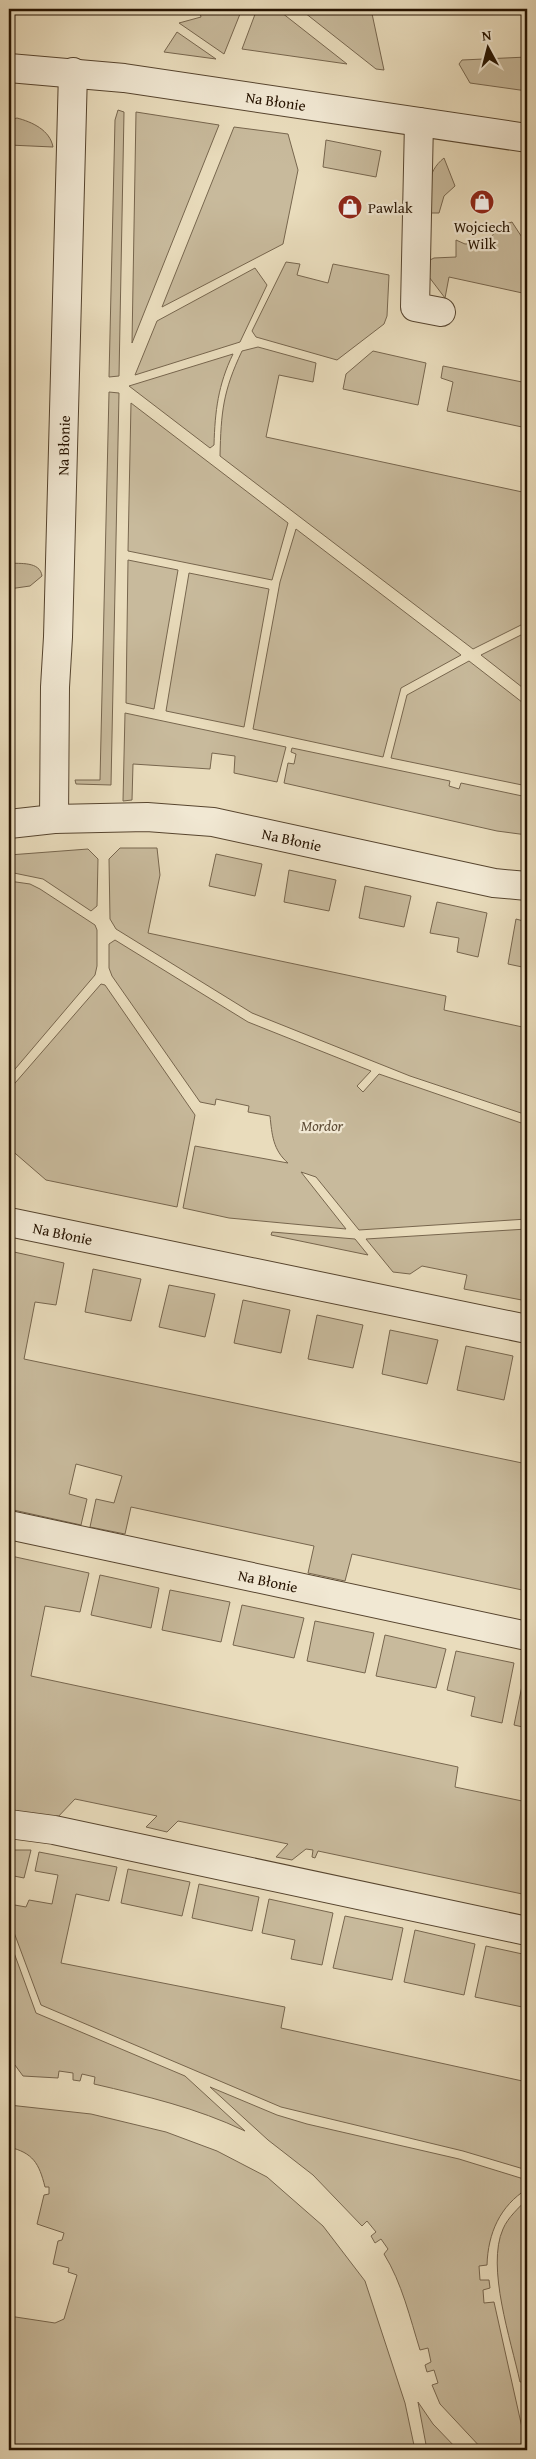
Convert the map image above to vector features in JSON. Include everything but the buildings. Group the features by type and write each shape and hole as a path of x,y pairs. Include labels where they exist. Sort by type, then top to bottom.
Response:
{"street":[{"name":"Na Błonie","path":"9,68 73,72 527,138"},
{"name":"Na Błonie","path":"54,819 55,687 58,637 73,72"},
{"path":"419,122 415,307 441,312"},
{"name":"Na Błonie","path":"9,824 54,819 118,817 185,818 213,822 494,883 527,886"},
{"name":"Na Błonie","path":"9,1222 527,1329"},
{"name":"Na Błonie","path":"9,1525 527,1636"},
{"path":"9,1824 54,1830 527,1931"}],"green space":[{"path":"215,9 242,9 224,54 179,23 201,17 200,13"},
{"path":"257,9 277,9 347,64 242,49"},
{"path":"300,9 371,9 384,70 376,69"},
{"path":"177,32 216,59 164,52"},
{"path":"527,57 527,91 470,83 459,64 462,60"},
{"path":"118,110 124,112 119,376 109,377 115,120"},
{"path":"136,112 219,125 132,343"},
{"path":"17,118 34,124 44,131 53,147 9,145 9,120"},
{"path":"234,127 288,134 298,170 283,244 162,307"},
{"path":"326,140 381,151 376,177 323,167"},
{"path":"444,158 455,186 444,196 439,213 427,213 431,176"},
{"path":"512,222 527,245 527,294 449,277 445,298 426,273 426,262 434,258 456,257 456,240 465,244 480,243 492,236 499,226"},
{"path":"286,262 300,264 297,275 328,283 333,264 389,275 387,316 384,324 337,360 256,337 252,331"},
{"path":"255,268 267,285 240,342 135,375 157,321"},
{"path":"258,347 316,363 313,382 279,375 266,437 527,493 527,622 473,649 220,456 222,414 231,378 242,351"},
{"path":"373,351 426,363 418,405 343,389 346,374"},
{"path":"233,354 221,387 216,409 214,445 210,448 129,386"},
{"path":"443,366 527,383 527,405 522,427 447,411 453,382 441,378"},
{"path":"109,392 119,393 111,785 76,784 75,780 100,780"},
{"path":"131,403 288,523 272,580 128,551"},
{"path":"296,529 461,655 401,688 383,757 253,729 280,582"},
{"path":"128,560 178,570 154,709 126,703"},
{"path":"9,563 34,566 38,568 42,576 30,586 9,589"},
{"path":"189,573 269,589 244,727 166,711"},
{"path":"527,632 527,691 481,655"},
{"path":"469,661 527,706 527,786 391,758 407,695"},
{"path":"125,713 286,747 277,782 234,773 235,756 212,753 210,769 133,764 132,800 123,801"},
{"path":"292,748 450,781 449,786 459,789 461,783 527,797 527,835 497,831 284,783 288,763 294,764 296,754 291,752"},
{"path":"120,848 157,848 160,875 148,933 446,996 444,1010 527,1028 527,1115 410,1076 252,1013 116,929 110,919 109,859"},
{"path":"88,849 98,859 97,906 91,911 43,879 9,872 9,855"},
{"path":"216,854 262,864 255,896 209,886"},
{"path":"289,870 336,880 329,911 284,902"},
{"path":"9,881 30,884 40,889 95,925 97,930 97,966 95,975 10,1075"},
{"path":"365,886 411,896 404,927 359,918"},
{"path":"437,902 487,913 478,957 457,952 459,938 430,933"},
{"path":"516,919 527,922 527,968 508,964"},
{"name":"Mordor","path":"115,940 248,1022 371,1071 357,1086 363,1092 379,1074 527,1125 527,1219 359,1230 316,1177 301,1172 346,1229 229,1218 183,1208 195,1146 288,1163 276,1147 270,1116 248,1112 249,1106 216,1099 215,1105 200,1102 112,976 109,968 109,944"},
{"path":"101,984 105,985 195,1115 177,1207 46,1180 9,1148 9,1090"},
{"path":"527,1229 527,1301 464,1289 467,1275 422,1266 410,1274 393,1272 366,1239"},
{"path":"272,1232 355,1239 368,1255 271,1235"},
{"path":"14,1252 64,1263 56,1305 35,1302 24,1359 527,1464 527,1591 352,1554 345,1581 308,1573 314,1546 131,1507 125,1534 90,1527 96,1499 114,1503 122,1476 76,1464 69,1494 87,1499 81,1525 9,1509 9,1257"},
{"path":"93,1269 141,1279 131,1321 85,1312"},
{"path":"169,1285 215,1294 205,1337 159,1327"},
{"path":"243,1300 290,1310 281,1353 234,1343"},
{"path":"317,1315 363,1325 353,1368 308,1359"},
{"path":"390,1330 438,1340 427,1384 382,1374"},
{"path":"466,1346 513,1356 504,1400 457,1390"},
{"path":"11,1556 89,1573 80,1612 45,1606 31,1676 458,1767 455,1787 527,1802 527,1895 318,1851 315,1858 312,1857 313,1850 306,1849 292,1860 276,1857 288,1844 178,1821 167,1832 146,1827 157,1816 75,1799 55,1820 9,1809 9,1670 13,1669 13,1641 9,1641 9,1558"},
{"path":"100,1575 159,1588 151,1628 91,1615"},
{"path":"170,1590 230,1602 221,1642 162,1630"},
{"path":"242,1605 304,1618 294,1658 233,1645"},
{"path":"315,1621 374,1633 365,1673 307,1661"},
{"path":"385,1635 446,1649 436,1688 376,1676"},
{"path":"456,1651 514,1663 502,1723 471,1716 475,1697 447,1690"},
{"path":"527,1666 527,1728 514,1725"},
{"path":"9,1850 31,1850 24,1878 9,1875"},
{"path":"39,1852 117,1867 109,1901 76,1894 61,1963 285,2007 281,2028 527,2082 527,2170 463,2151 281,2107 41,2005 9,1919 9,1904 26,1907 29,1900 52,1904 58,1875 35,1871"},
{"path":"128,1869 190,1882 182,1916 121,1903"},
{"path":"199,1884 259,1897 252,1931 192,1918"},
{"path":"269,1899 333,1913 322,1965 291,1959 295,1940 262,1933"},
{"path":"345,1916 403,1928 392,1980 333,1968"},
{"path":"415,1930 475,1944 464,1995 404,1982"},
{"path":"9,1939 36,2013 185,2076 245,2131 190,2109 94,2084 95,2077 82,2074 80,2081 73,2080 73,2073 59,2071 58,2078 23,2076 9,2057"},
{"path":"486,1946 527,1955 527,2008 475,1997"},
{"path":"210,2087 277,2115 307,2124 459,2159 527,2180 527,2189 509,2204 497,2221 490,2242 487,2265 479,2266 480,2280 489,2280 490,2288 483,2290 484,2303 494,2302 527,2450 483,2450 440,2404 432,2385 438,2383 434,2370 427,2372 425,2365 431,2362 428,2348 420,2350 401,2289 384,2254 388,2249 381,2239 375,2243 371,2236 376,2232 367,2221 362,2226 313,2175 268,2140"},
{"path":"9,2105 91,2114 166,2132 217,2151 267,2177 323,2226 365,2281 405,2403 415,2450 9,2450 9,2316 55,2323 64,2319 77,2275 68,2272 69,2268 53,2264 58,2241 62,2240 64,2233 37,2224 44,2195 49,2194 49,2187 45,2187 34,2160 24,2152 9,2147"},
{"path":"527,2199 527,2381 520,2382 506,2325 497,2263 498,2245 503,2229"},
{"path":"418,2402 433,2424 458,2450 427,2450"}],"place":[{"name":"Wojciech Wilk","path":"482,202"},
{"name":"Pawlak","path":"350,207"}]}
